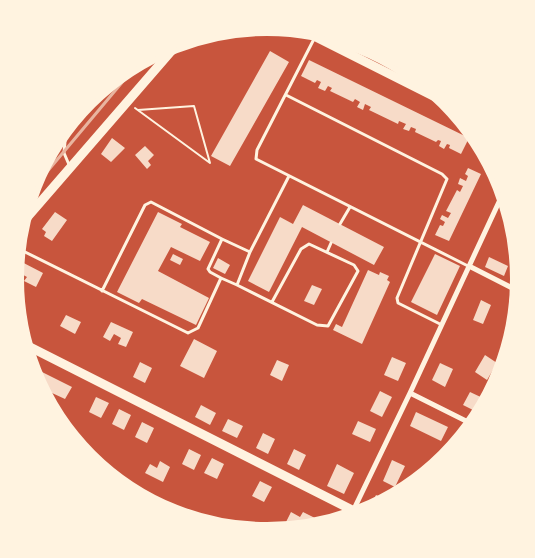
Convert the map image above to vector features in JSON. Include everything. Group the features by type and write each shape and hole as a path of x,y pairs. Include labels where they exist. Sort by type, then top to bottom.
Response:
{"street":[{"path":"316,37 431,95"},
{"path":"31,212 170,52"},
{"path":"353,510 410,394 501,199"},
{"path":"469,266 513,289"},
{"path":"31,348 347,512"},
{"path":"410,394 468,422"}],"lane":[{"path":"316,37 256,155 260,162 469,266"},
{"path":"286,95 445,176 447,183 420,242 397,300 398,303 442,325"},
{"path":"65,139 64,154 70,167"},
{"path":"237,284 250,252 289,176"},
{"path":"102,290 148,203 155,203 250,252"},
{"path":"340,224 350,207"},
{"path":"222,238 208,269 210,272 321,327 328,326 358,271 354,265 308,244 301,249 272,302"},
{"path":"326,252 331,242"},
{"path":"23,251 184,331 192,332 198,328 221,278"}],"path":[{"path":"127,102 210,163 194,106 138,110"}],"building":[{"path":"270,51 289,62 230,166 211,156"},
{"path":"309,60 469,138 461,154 449,148 450,145 447,144 444,149 439,146 441,141 438,140 436,142 415,132 416,129 411,127 409,131 403,129 406,124 399,121 398,124 369,110 371,107 365,104 363,110 357,107 360,102 355,99 353,102 330,91 332,88 328,86 325,91 318,88 321,82 317,80 315,83 301,76"},
{"path":"112,138 125,148 111,162 101,154"},
{"path":"145,146 154,155 148,161 151,165 147,169 135,155"},
{"path":"468,168 481,174 449,241 435,235 440,225 443,226 445,222 440,219 442,215 448,218 451,213 446,211 457,190 460,192 463,186 458,184 460,178 466,181 468,176 465,174"},
{"path":"303,205 384,247 374,265 302,227 269,292 248,281 280,217 293,224"},
{"path":"55,212 67,220 52,241 44,236 46,232 42,229"},
{"path":"158,212 182,224 180,227 210,242 200,261 171,247 158,271 209,298 196,325 142,299 139,303 117,292"},
{"path":"173,254 183,259 180,265 170,260"},
{"path":"435,254 460,266 437,315 411,302"},
{"path":"489,257 508,266 504,276 485,267"},
{"path":"218,258 230,265 225,274 213,268"},
{"path":"22,262 43,273 36,287 24,281 27,277 21,274"},
{"path":"368,270 379,275 380,272 389,276 387,280 390,282 362,344 333,330 336,324 342,327"},
{"path":"312,285 322,289 314,305 304,301"},
{"path":"481,300 491,305 483,324 473,320"},
{"path":"66,315 81,322 75,334 60,326"},
{"path":"111,322 133,332 126,347 118,344 121,338 114,334 110,341 103,337"},
{"path":"194,339 217,351 204,378 180,366"},
{"path":"485,355 497,363 487,380 475,372"},
{"path":"392,357 406,363 398,381 384,375"},
{"path":"277,360 289,365 282,381 270,375"},
{"path":"140,362 152,368 145,383 133,377"},
{"path":"440,363 453,369 445,387 432,380"},
{"path":"40,372 72,387 65,399 49,392"},
{"path":"380,391 392,397 382,417 370,411"},
{"path":"470,392 483,398 475,411 463,405"},
{"path":"96,397 109,403 101,418 89,412"},
{"path":"201,405 216,413 210,425 195,417"},
{"path":"119,409 131,415 124,430 112,424"},
{"path":"416,412 448,427 441,441 410,426"},
{"path":"228,419 243,426 237,438 222,431"},
{"path":"358,421 376,429 370,442 352,434"},
{"path":"142,422 154,428 147,443 135,437"},
{"path":"263,433 275,439 268,454 256,448"},
{"path":"189,449 201,455 194,470 182,464"},
{"path":"294,449 306,455 299,470 287,464"},
{"path":"212,458 224,464 217,479 204,473"},
{"path":"392,460 405,466 395,487 383,481"},
{"path":"160,461 170,467 163,482 145,473 150,464 157,468"},
{"path":"337,464 354,473 344,494 327,486"},
{"path":"260,481 272,487 264,502 252,496"},
{"path":"376,495 381,497 376,500 373,502"},
{"path":"291,512 300,517 303,512 315,518 313,521 285,525"}],"railway":[{"path":"45,174 126,78"}]}
